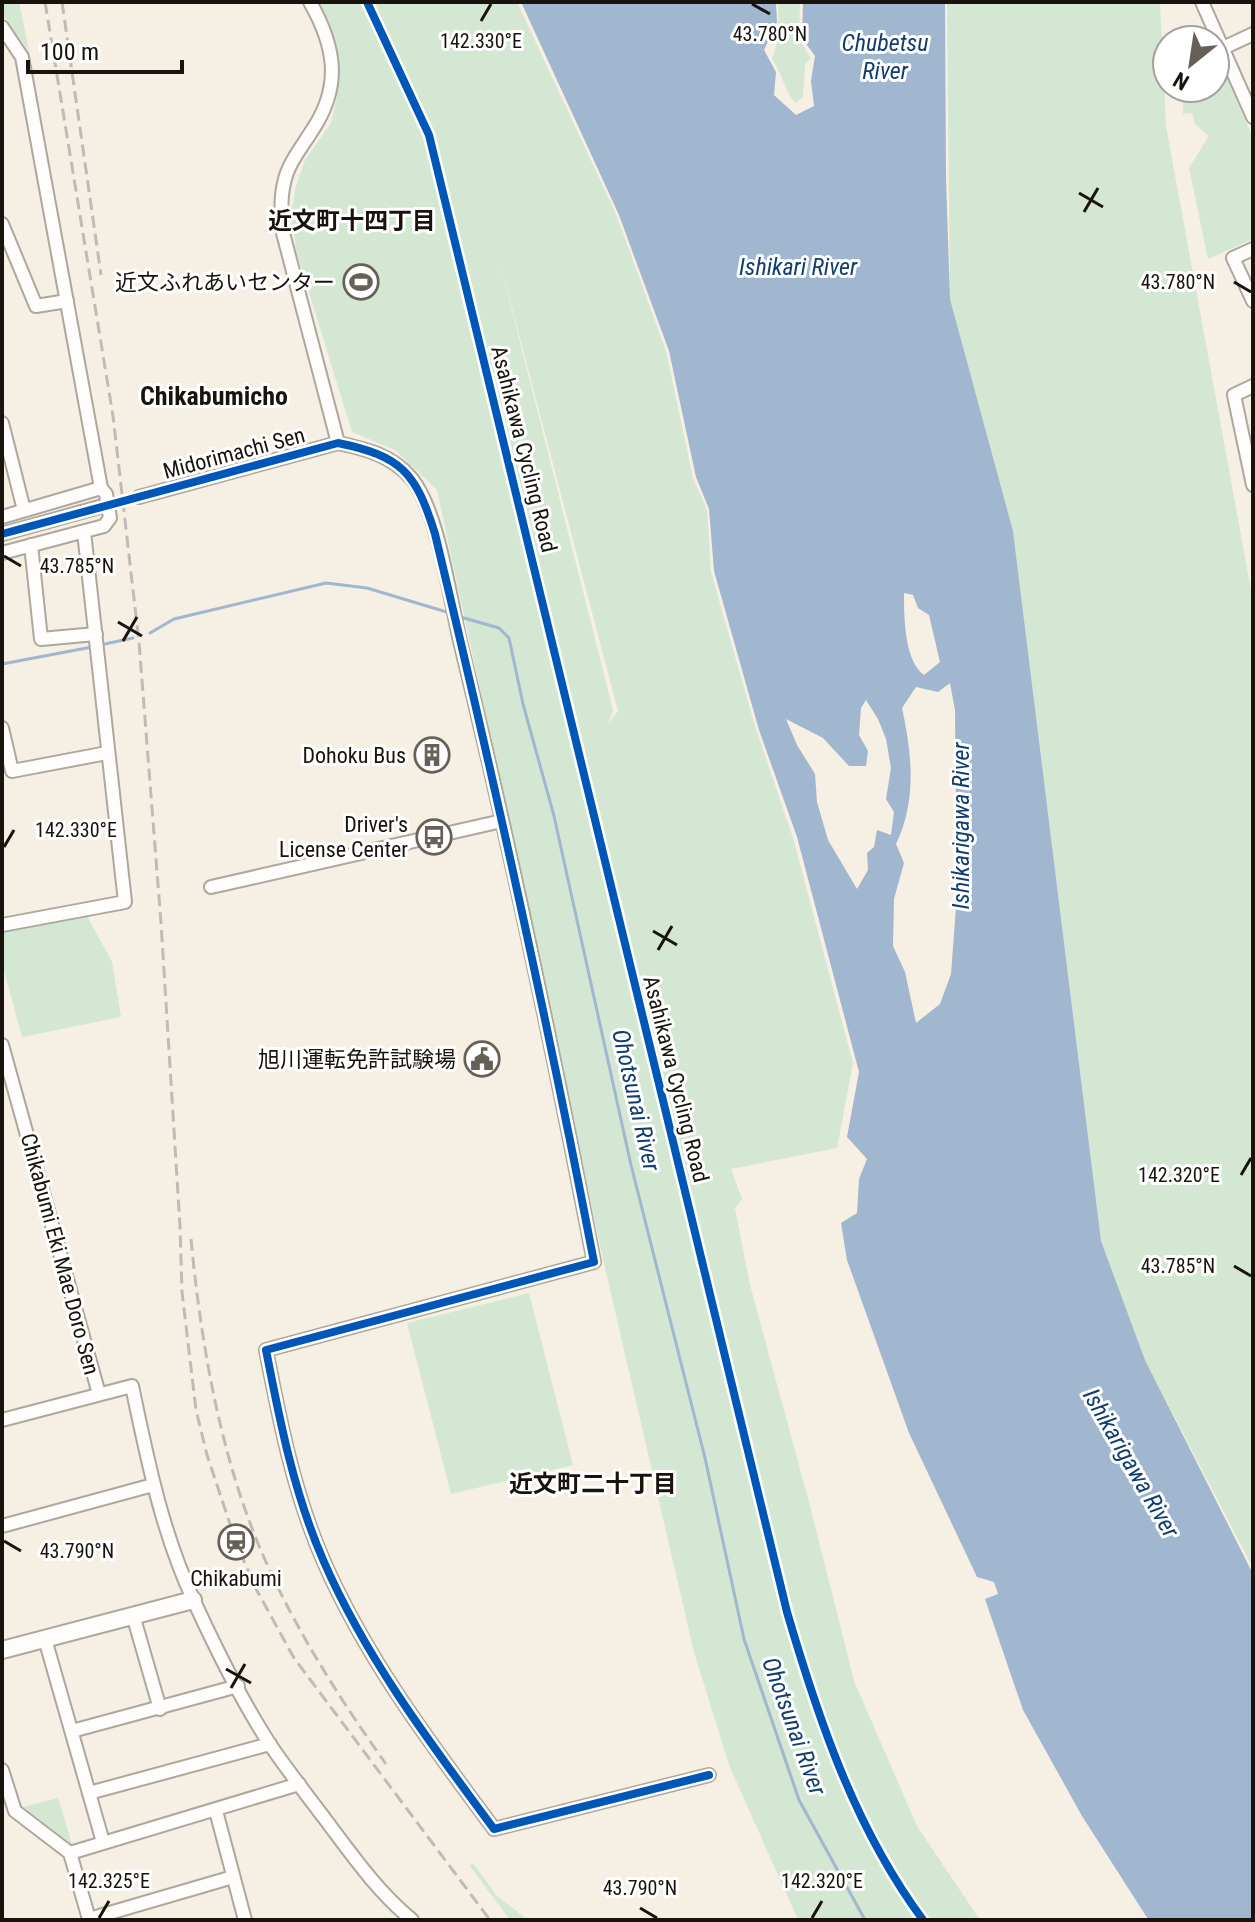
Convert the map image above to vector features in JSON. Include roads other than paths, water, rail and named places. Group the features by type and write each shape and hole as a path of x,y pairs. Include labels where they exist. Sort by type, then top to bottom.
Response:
{"main road":[{"path":"2,1650 193,1600"}],"street":[{"name":"Midorimachi Sen","path":"139,497 338,443 283,233 281,208 284,182 293,159 325,108 331,89 330,46 310,2"},
{"path":"1202,2 1212,24"},
{"path":"2,27 22,57 101,488 106,494 110,518 104,526 2,553"},
{"path":"1231,44 1253,34"},
{"path":"1231,66 1253,117"},
{"path":"2,224 36,306 67,301"},
{"path":"1253,249 1233,258 1253,301"},
{"path":"1253,386 1234,395 1253,485"},
{"path":"2,423 24,510"},
{"path":"338,443 370,450 391,459 412,479 424,500 431,522 502,821 561,1089 594,1262 266,1350 283,1438 323,1560 359,1633 392,1689 494,1829 709,1775"},
{"path":"2,517 101,488"},
{"path":"2,534 103,506"},
{"path":"2,925 125,902 84,532"},
{"path":"31,545 41,639 97,643"},
{"path":"2,728 12,771 107,753"},
{"path":"211,887 502,821"},
{"name":"Chikabumi Eki Mae Doro Sen","path":"2,1045 99,1394 132,1386 153,1485 193,1600 270,1744 370,1879 412,1920"},
{"path":"2,1420 99,1394"},
{"path":"2,1526 153,1485"},
{"path":"133,1615 160,1709"},
{"path":"45,1639 103,1842"},
{"path":"72,1731 238,1686"},
{"path":"89,1793 270,1744"},
{"path":"2,1770 15,1811 70,1853 89,1919 233,1877"},
{"path":"70,1853 299,1784"},
{"path":"216,1811 245,1920"}],"water":[{"name":"Ishikari River","path":"521,2 776,2 777,22 764,50 776,72 774,95 796,115 814,106 811,81 815,56 802,38 803,2 945,2 950,299 1013,531 1101,1241 1145,1360 1253,1574 1253,1920 1149,1920 1146,1916 1082,1816 1023,1710 985,1599 998,1594 994,1582 977,1577 909,1433 847,1260 841,1223 857,1213 859,1179 867,1159 847,1137 859,1072 797,837 759,730 714,571 709,509 696,477 669,351 619,215","holes":["904,593 913,595 918,608 929,615 940,662 924,675 917,668 909,649","950,683 955,710 957,894 951,974 940,1004 916,1023 905,972 893,946 894,899 904,863 896,844 907,811 911,777 902,708 916,687 938,692","866,700 886,739 891,768 886,799 894,812 891,835 877,830 874,847 867,853 868,870 857,889 828,840 817,802 815,774 786,719 823,738 849,766 866,766 868,751 859,735 861,708"]}],"waterway":[{"name":"Ohotsunai River","path":"150,633 174,619 326,583 367,588 450,613"},
{"name":"Ohotsunai River","path":"457,616 499,628 509,638 523,704 554,816 631,1165 705,1458 744,1639 799,1800 865,1920"},
{"name":"Ohotsunai River","path":"100,645 133,638"},
{"name":"Ohotsunai River","path":"2,664 92,647"}],"tunnel":[{"path":"103,506 139,497"}],"railway":[{"path":"45,2 113,416 139,642 161,923 182,1292 196,1410 207,1455 236,1542 255,1587 294,1658 490,1920"},
{"path":"62,2 101,275"},
{"path":"191,1239 200,1319 214,1399 247,1516 303,1635 386,1764"}],"place":[{"name":"近文ふれあいセンター","path":"361,282"},
{"name":"Dohoku Bus","path":"432,755"},
{"name":"Driver's License Center","path":"434,837"},
{"name":"旭川運転免許試験場","path":"482,1059"},
{"name":"Chikabumi","path":"236,1542"}],"district":[{"name":"近文町十四丁目","path":"352,221"},
{"name":"Chikabumicho","path":"214,396"},
{"name":"近文町二十丁目","path":"593,1484"}],"water label":[{"name":"Chubetsu River","path":"885,57"},
{"name":"Ishikarigawa River","path":"961,826"},
{"name":"Ishikarigawa River","path":"1131,1463"}]}
